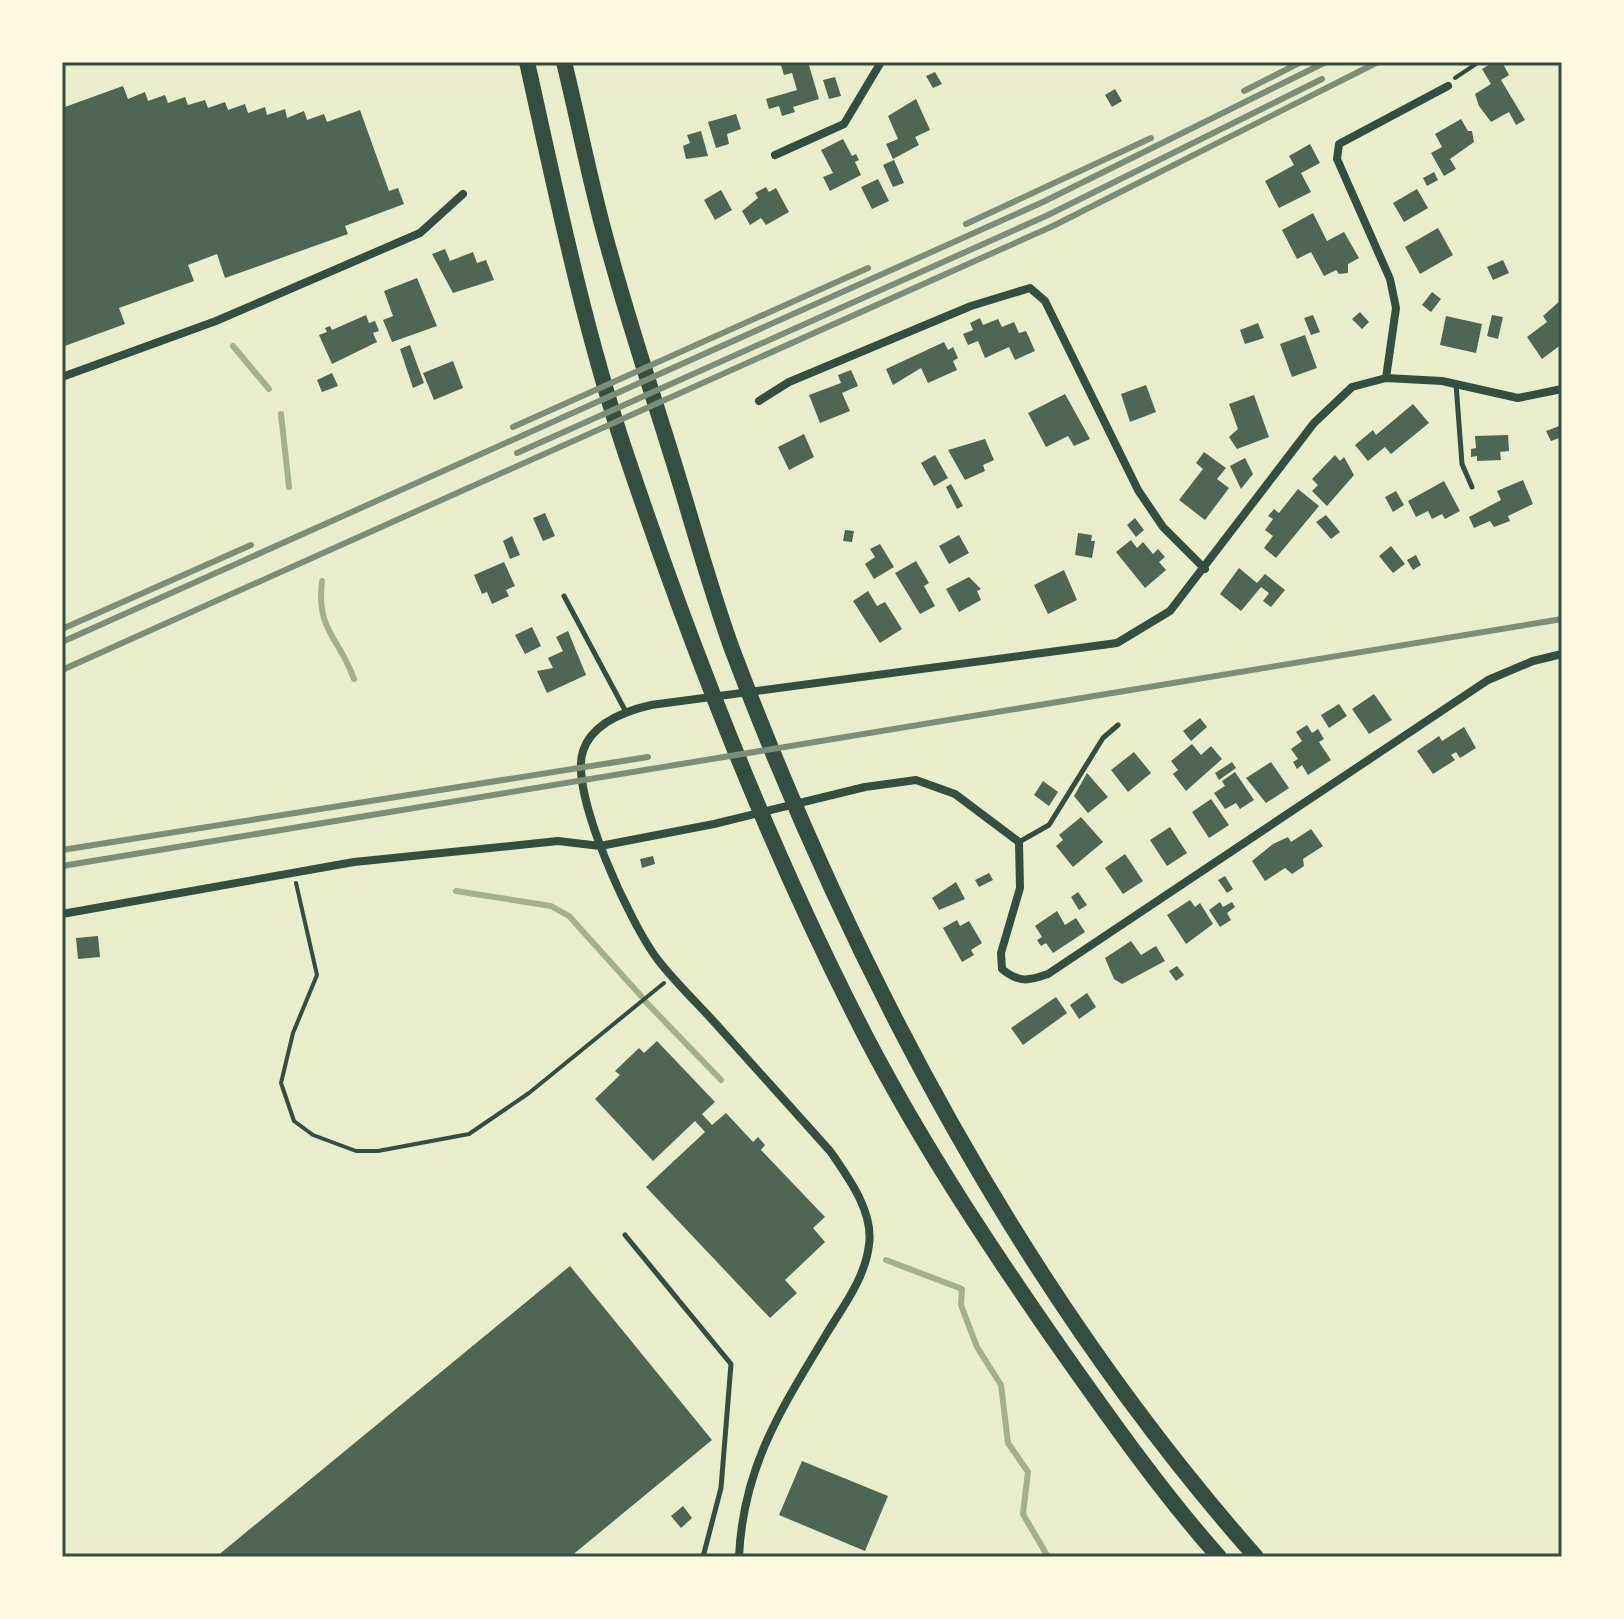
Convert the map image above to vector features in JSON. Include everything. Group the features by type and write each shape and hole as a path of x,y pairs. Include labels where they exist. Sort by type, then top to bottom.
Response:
{"highway":[{"path":"527,62 563,223 624,449 742,762 806,911 867,1039 961,1200 1109,1418 1219,1557"},
{"path":"564,62 610,254 721,617 841,907 894,1017 963,1147 1036,1265 1131,1401 1256,1557"}],"street":[{"path":"775,155 844,124 881,62"},
{"path":"1386,378 1395,326 1393,293 1390,279 1337,159 1339,144 1448,86"},
{"path":"62,377 216,321 420,233 463,194"},
{"path":"759,401 789,382 887,341 971,306 1030,288 1045,301 1138,490 1163,527 1205,569"},
{"path":"739,1557 751,1481 767,1434 862,1275 870,1243 866,1217 851,1181 830,1151 673,976 632,919 600,846 585,789 581,754 586,742 599,727 626,712 651,705 1117,643 1170,611 1314,423 1352,387 1386,378 1456,384 1518,398 1562,389"},
{"path":"62,914 354,862 558,841 600,846 714,824 865,787 916,780 955,794 1019,842 1020,888 1001,953 1002,969 1015,980 1028,981 1048,974 1488,680 1533,661 1562,654"}],"lane":[{"path":"1456,384 1462,464 1472,487"},
{"path":"564,596 626,712"},
{"path":"1019,842 1049,825 1103,738 1118,725"},
{"path":"625,1235 731,1364 721,1488 703,1557"}],"path":[{"path":"1456,77 1479,62"},
{"path":"294,873 317,975 293,1033 281,1083 294,1121 336,1146 356,1151 378,1151 469,1134 529,1093 673,976"}],"building":[{"path":"780,62 808,62 819,99 793,107 795,112 782,116 779,106 769,109 766,99 797,90 792,73 784,75"},
{"path":"1494,62 1502,62 1509,75 1501,80 1525,120 1516,125 1509,112 1491,122 1479,106 1475,94 1491,84 1482,69"},
{"path":"935,72 942,84 933,88 926,76"},
{"path":"835,77 841,96 829,99 823,80"},
{"path":"123,86 128,99 145,92 148,101 165,95 168,103 185,97 188,105 205,100 208,108 225,102 228,110 245,104 248,113 265,107 267,115 285,109 287,118 304,111 307,120 324,114 327,122 360,110 389,191 398,188 404,204 345,226 348,234 225,278 217,254 188,265 194,281 119,308 125,324 62,347 62,108"},
{"path":"1115,89 1122,101 1112,107 1105,95"},
{"path":"916,99 930,130 915,137 919,145 893,159 886,144 898,139 888,116"},
{"path":"736,114 741,129 727,134 729,144 716,148 708,122"},
{"path":"1461,119 1468,131 1472,131 1474,142 1450,159 1456,169 1444,176 1431,153 1442,147 1435,134"},
{"path":"701,131 708,156 686,159 683,146 690,143 687,135"},
{"path":"843,139 852,156 856,154 859,160 855,162 861,175 830,191 823,177 833,173 821,150"},
{"path":"1310,144 1320,163 1301,173 1311,192 1279,208 1265,181 1294,165 1289,156"},
{"path":"894,160 904,183 893,187 883,165"},
{"path":"1434,172 1438,180 1427,186 1423,178"},
{"path":"878,179 889,201 872,209 861,187"},
{"path":"766,187 769,192 776,188 789,212 766,225 761,218 750,225 742,211 758,198 755,193"},
{"path":"1417,189 1428,208 1404,222 1393,203"},
{"path":"721,190 732,210 715,220 704,200"},
{"path":"1313,213 1327,241 1344,232 1359,258 1348,264 1348,273 1339,274 1336,270 1324,276 1311,252 1297,259 1282,230"},
{"path":"1438,228 1453,255 1420,274 1405,247"},
{"path":"445,249 450,261 473,252 477,263 486,260 494,280 453,293 432,254"},
{"path":"1503,260 1509,273 1493,280 1487,267"},
{"path":"417,278 437,326 392,342 383,320 393,316 384,291"},
{"path":"1432,292 1441,299 1431,312 1422,305"},
{"path":"1562,299 1559,326 1562,344 1542,359 1527,337 1547,322 1543,316"},
{"path":"1360,312 1369,322 1362,329 1352,319"},
{"path":"366,315 369,323 375,321 379,331 373,333 377,342 332,364 319,335 327,332 325,328 330,326 332,330"},
{"path":"1313,315 1320,332 1311,335 1304,318"},
{"path":"1492,315 1503,317 1498,339 1487,336"},
{"path":"1446,316 1482,324 1476,353 1440,345"},
{"path":"980,318 983,325 998,319 1002,327 1014,322 1019,333 1026,331 1035,351 1015,360 1009,347 985,358 978,341 968,345 963,334 973,330 970,323"},
{"path":"1258,323 1264,338 1245,344 1240,330"},
{"path":"1305,335 1317,368 1292,377 1280,344"},
{"path":"944,342 948,350 953,347 958,358 953,361 957,370 928,383 921,368 893,385 886,369"},
{"path":"410,345 424,383 413,388 400,349"},
{"path":"453,361 463,388 434,400 423,373"},
{"path":"851,370 858,386 842,393 850,411 820,423 809,395 841,383 838,375"},
{"path":"332,373 338,386 322,392 317,380"},
{"path":"1146,385 1156,412 1130,422 1121,394"},
{"path":"1065,394 1090,439 1074,446 1068,436 1046,447 1028,413"},
{"path":"1254,395 1269,437 1237,449 1229,437 1238,429 1229,404"},
{"path":"1413,404 1429,423 1391,454 1385,447 1368,461 1355,445 1373,430 1376,435"},
{"path":"1562,425 1562,437 1551,441 1546,431"},
{"path":"804,434 814,457 789,470 778,447"},
{"path":"1508,435 1509,451 1500,452 1501,460 1477,461 1477,456 1471,457 1471,449 1476,448 1475,436"},
{"path":"985,439 994,460 983,465 985,471 965,480 948,450"},
{"path":"1204,452 1226,468 1217,479 1229,488 1205,520 1179,500 1203,469 1196,463"},
{"path":"935,455 948,478 934,486 921,463"},
{"path":"1335,455 1340,461 1344,457 1354,475 1327,506 1312,491 1318,485 1312,479"},
{"path":"1245,458 1253,474 1241,489 1230,466"},
{"path":"1523,480 1533,504 1508,516 1510,521 1494,527 1490,521 1474,528 1469,517 1501,500 1497,491"},
{"path":"1444,481 1460,511 1445,519 1442,514 1432,519 1428,511 1416,517 1408,501"},
{"path":"951,484 963,506 957,509 946,487"},
{"path":"1298,489 1319,506 1276,558 1264,548 1273,536 1265,530 1273,519 1268,516 1274,509 1279,513"},
{"path":"1396,491 1404,505 1393,512 1385,497"},
{"path":"545,513 555,536 543,541 533,518"},
{"path":"1326,515 1340,532 1331,539 1316,522"},
{"path":"1135,518 1144,530 1136,537 1127,525"},
{"path":"845,530 854,531 852,542 843,541"},
{"path":"1078,533 1092,535 1091,541 1095,541 1092,558 1075,555"},
{"path":"959,535 969,553 949,564 939,546"},
{"path":"512,536 520,555 510,559 503,541"},
{"path":"1131,540 1137,548 1143,542 1153,554 1158,549 1165,557 1159,562 1166,570 1145,588 1116,552"},
{"path":"880,544 894,567 874,579 865,564 875,557 870,549"},
{"path":"1391,546 1405,564 1393,573 1379,556"},
{"path":"1416,555 1421,565 1413,570 1407,560"},
{"path":"916,561 929,583 924,586 935,606 920,614 895,573"},
{"path":"504,562 515,586 506,590 509,596 492,604 487,592 482,594 474,575"},
{"path":"1239,568 1257,583 1265,574 1285,590 1271,607 1263,601 1269,593 1261,587 1241,611 1220,594"},
{"path":"1064,570 1077,600 1048,614 1034,585"},
{"path":"969,577 981,589 977,591 981,600 959,612 946,589"},
{"path":"868,591 877,606 885,602 902,629 880,643 853,601"},
{"path":"532,627 541,646 525,654 515,635"},
{"path":"568,631 586,675 547,693 537,671 553,668 548,658 563,651 556,637"},
{"path":"1374,694 1392,720 1369,734 1352,709"},
{"path":"1339,704 1347,716 1329,728 1321,715"},
{"path":"1200,718 1207,727 1191,741 1183,731"},
{"path":"1307,725 1312,733 1318,729 1324,739 1319,742 1331,760 1308,775 1302,765 1297,769 1293,762 1298,759 1291,749 1302,741 1296,732"},
{"path":"1464,727 1476,748 1460,758 1456,752 1451,755 1455,760 1433,774 1417,751 1439,736 1442,741"},
{"path":"1192,744 1201,755 1211,746 1222,759 1186,791 1173,774 1178,770 1171,761"},
{"path":"1134,752 1151,773 1128,792 1111,770"},
{"path":"1232,762 1236,768 1219,780 1215,773"},
{"path":"1271,762 1289,788 1266,803 1246,778"},
{"path":"1235,772 1254,800 1240,809 1236,803 1225,809 1214,793 1225,786 1222,781"},
{"path":"1087,773 1108,797 1088,813 1074,796"},
{"path":"1043,781 1058,792 1049,806 1034,795"},
{"path":"1211,799 1229,825 1209,838 1192,812"},
{"path":"1081,817 1103,842 1073,867 1056,846 1063,840 1059,835"},
{"path":"1170,827 1187,853 1167,866 1150,840"},
{"path":"1311,829 1323,846 1303,859 1304,866 1292,874 1285,868 1265,881 1252,861 1273,844 1288,837 1291,842"},
{"path":"1125,854 1143,881 1123,894 1105,868"},
{"path":"653,856 655,864 642,868 640,859"},
{"path":"989,873 993,880 979,887 975,880"},
{"path":"1225,876 1233,889 1227,893 1218,880"},
{"path":"956,882 965,899 939,910 932,898"},
{"path":"1078,892 1087,905 1079,910 1071,897"},
{"path":"1190,900 1195,907 1200,903 1213,924 1186,944 1167,915"},
{"path":"1220,902 1223,907 1232,902 1235,907 1227,913 1231,920 1220,927 1209,910"},
{"path":"1057,911 1065,925 1076,918 1085,932 1053,953 1046,943 1041,946 1037,940 1042,937 1035,926"},
{"path":"957,920 960,926 969,921 982,943 971,950 974,955 962,962 943,928"},
{"path":"98,936 100,957 78,959 76,938"},
{"path":"1131,941 1141,955 1156,946 1165,961 1122,984 1114,979 1105,958"},
{"path":"1177,966 1184,975 1176,981 1169,971"},
{"path":"1087,993 1096,1007 1079,1019 1070,1005"},
{"path":"1056,997 1067,1013 1023,1045 1011,1028"},
{"path":"657,1041 715,1102 702,1114 712,1125 726,1113 753,1142 758,1137 765,1145 761,1150 825,1217 813,1228 825,1242 785,1280 797,1293 770,1318 646,1187 705,1132 695,1121 653,1161 595,1099 620,1075 615,1071 639,1048 644,1053"},
{"path":"570,1266 712,1440 570,1557 216,1557"},
{"path":"802,1461 888,1496 865,1551 779,1515"},
{"path":"683,1506 692,1518 681,1528 671,1516"}],"waterway":[{"path":"233,346 269,389"},
{"path":"281,414 289,487"},
{"path":"322,581 322,612 354,679"},
{"path":"456,891 551,906 569,916 641,996"},
{"path":"646,1002 721,1080"},
{"path":"886,1260 962,1289 961,1305 977,1347 1001,1385 1008,1443 1028,1472 1023,1514 1048,1557"}],"railway":[{"path":"1244,91 1301,62"},
{"path":"62,642 1043,202 1326,62"},
{"path":"62,670 1053,226 1378,62"},
{"path":"517,453 1048,215 1322,79"},
{"path":"966,224 1151,138"},
{"path":"513,427 868,268"},
{"path":"62,629 251,545"},
{"path":"62,866 1562,619"},
{"path":"62,850 648,757"}]}
